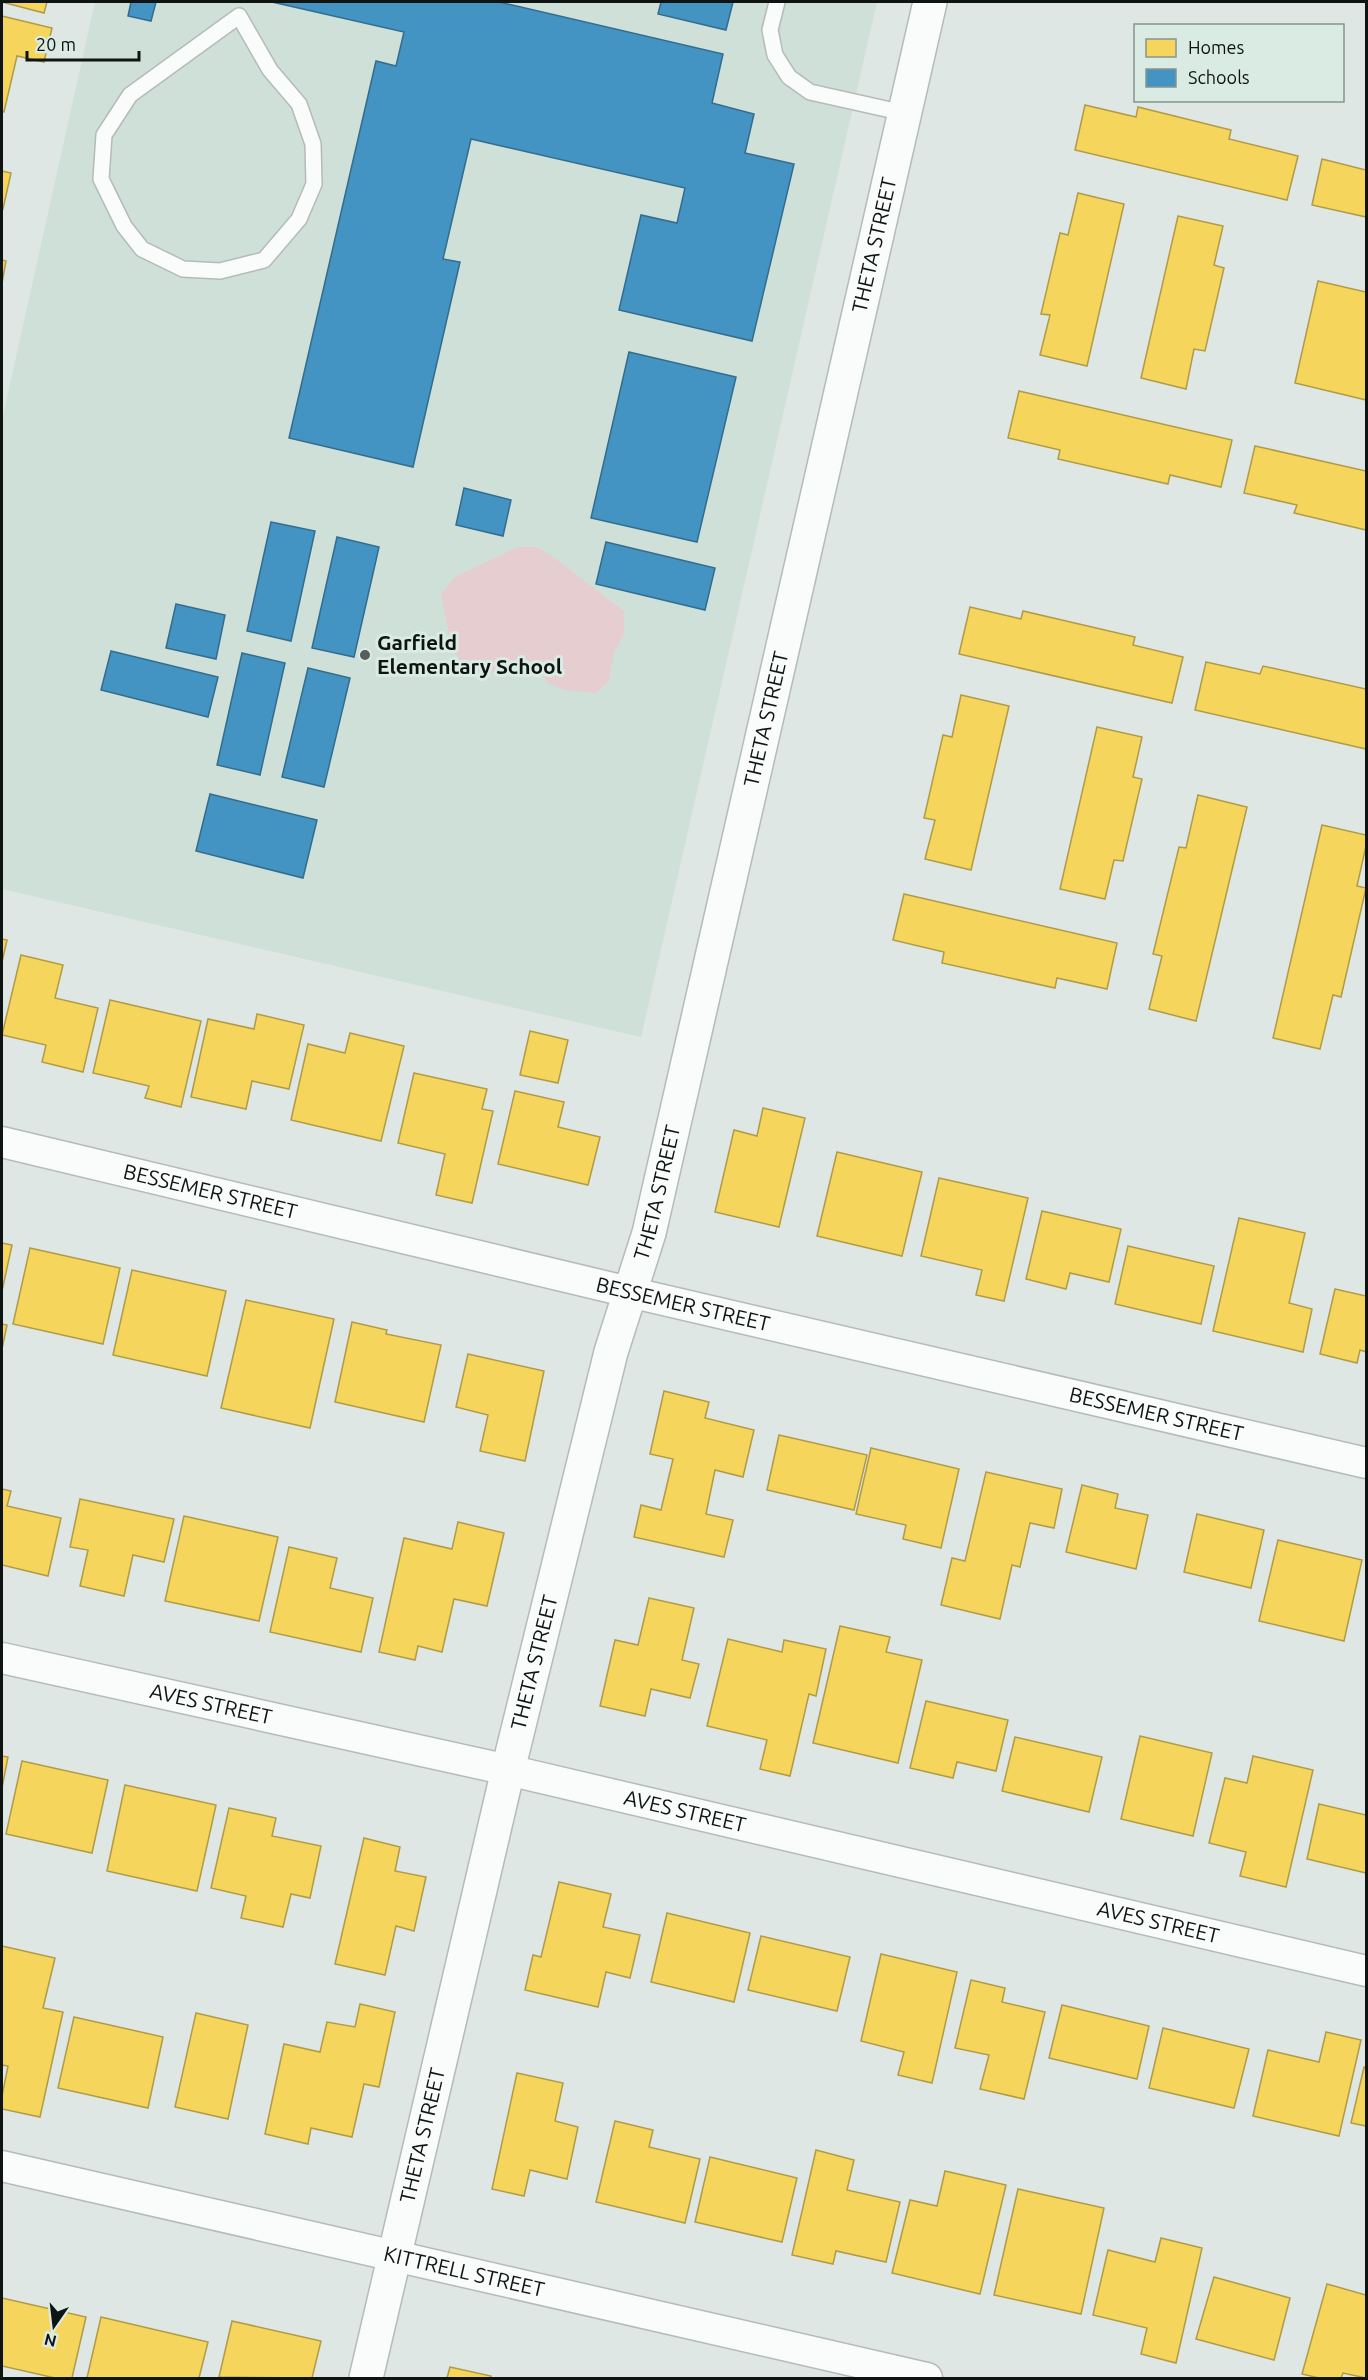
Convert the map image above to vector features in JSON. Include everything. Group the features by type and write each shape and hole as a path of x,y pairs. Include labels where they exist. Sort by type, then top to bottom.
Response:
{"street":[{"name":"THETA STREET","path":"366,2379 508,1770 611,1352 649,1233 930,2"},
{"name":"BESSEMER STREET","path":"2,1142 629,1292 1366,1463"},
{"name":"AVES STREET","path":"2,1658 508,1770 1366,1971"},
{"name":"KITTRELL STREET","path":"2,2166 927,2379"}],"lane":[{"path":"777,2 770,30 775,55 789,77 810,92 904,113"},
{"path":"240,9 270,70 299,104 313,144 314,184 299,219 264,260 220,271 183,269 142,249 124,226 101,178 104,135 130,95 240,9"}],"shaded area":[{"name":"Garfield Elementary School","path":"95,2 877,2 641,1037 2,889 2,420"},
{"path":"518,547 536,547 552,556 624,611 624,633 614,653 609,680 597,693 565,690 548,683 535,665 525,662 488,674 467,668 452,649 441,594 456,576"}],"building: Homes":[{"path":"2,2 47,2 44,13"},
{"path":"2,16 52,28 44,62 17,56 4,112 2,111"},
{"path":"1085,105 1136,117 1138,107 1231,130 1229,139 1298,156 1287,200 1075,150"},
{"path":"1322,159 1366,170 1366,217 1312,205"},
{"path":"2,171 11,173 3,209 2,209"},
{"path":"1078,193 1124,204 1087,366 1040,355 1050,315 1041,314 1060,233 1068,235"},
{"path":"1178,216 1223,226 1214,265 1224,268 1205,351 1194,349 1186,389 1141,378"},
{"path":"2,260 6,261 2,283"},
{"path":"1318,281 1366,292 1366,400 1295,383"},
{"path":"1019,391 1232,440 1221,487 1170,475 1168,484 1058,459 1060,450 1008,438"},
{"path":"1255,446 1366,471 1366,530 1294,513 1297,505 1244,493"},
{"path":"970,607 1021,619 1023,611 1135,637 1133,645 1183,657 1172,703 959,654"},
{"path":"1206,662 1260,674 1263,666 1366,689 1366,749 1195,710"},
{"path":"961,695 1009,706 971,870 925,859 935,820 924,818 943,735 952,737"},
{"path":"1097,727 1142,737 1133,777 1142,779 1123,861 1114,860 1105,899 1060,889"},
{"path":"1198,795 1247,807 1196,1021 1149,1009 1162,956 1153,954 1179,847 1186,848"},
{"path":"1322,825 1366,835 1366,846 1357,886 1366,888 1341,997 1333,995 1320,1049 1273,1038"},
{"path":"904,894 1117,943 1107,989 1057,978 1055,988 942,963 944,952 893,940"},
{"path":"2,939 7,940 2,962"},
{"path":"21,955 63,965 55,998 98,1008 83,1072 42,1062 46,1045 2,1035"},
{"path":"110,1000 201,1021 181,1107 145,1098 149,1086 93,1073"},
{"path":"257,1014 304,1025 289,1089 252,1081 246,1109 191,1097 208,1019 254,1029"},
{"path":"530,1031 568,1040 558,1083 520,1075"},
{"path":"350,1033 404,1046 381,1141 291,1120 308,1044 345,1053"},
{"path":"414,1073 487,1089 482,1109 493,1111 472,1203 436,1195 445,1154 398,1143"},
{"path":"515,1091 564,1102 558,1127 600,1137 588,1185 498,1164"},
{"path":"763,1108 805,1118 779,1227 715,1212 734,1130 757,1136"},
{"path":"837,1152 922,1172 902,1256 817,1236"},
{"path":"939,1178 1028,1198 1004,1301 976,1295 982,1270 921,1256"},
{"path":"1042,1211 1121,1229 1109,1282 1070,1273 1066,1289 1026,1279"},
{"path":"1239,1218 1305,1233 1289,1303 1312,1309 1303,1352 1213,1331"},
{"path":"2,1243 12,1245 2,1291"},
{"path":"1128,1246 1214,1266 1201,1324 1115,1304"},
{"path":"30,1248 120,1268 103,1344 13,1324"},
{"path":"132,1270 226,1291 207,1376 113,1355"},
{"path":"1335,1289 1366,1296 1366,1352 1360,1350 1357,1363 1320,1354"},
{"path":"246,1300 334,1319 310,1428 221,1408"},
{"path":"352,1322 387,1330 386,1334 441,1345 424,1422 335,1402"},
{"path":"2,1324 7,1325 2,1349"},
{"path":"468,1354 544,1371 525,1461 480,1451 488,1415 456,1407"},
{"path":"664,1391 709,1402 705,1418 754,1430 743,1477 715,1470 706,1514 733,1520 724,1557 634,1537 641,1505 661,1510 673,1459 650,1454"},
{"path":"779,1435 867,1455 854,1510 767,1490"},
{"path":"871,1448 959,1469 941,1548 903,1539 906,1525 856,1514"},
{"path":"986,1472 1062,1489 1054,1528 1030,1523 1020,1567 1012,1565 1000,1619 941,1605 952,1558 965,1561"},
{"path":"1082,1485 1118,1494 1115,1508 1148,1515 1136,1569 1066,1552"},
{"path":"2,1489 11,1491 7,1506 61,1518 48,1576 2,1565"},
{"path":"80,1499 174,1519 164,1562 133,1555 124,1596 80,1586 88,1550 70,1547"},
{"path":"1197,1514 1264,1530 1251,1588 1184,1572"},
{"path":"184,1516 278,1537 259,1621 165,1601"},
{"path":"458,1522 504,1533 487,1606 454,1599 442,1652 418,1646 415,1660 379,1652 404,1538 452,1549"},
{"path":"1278,1540 1362,1560 1344,1641 1259,1621"},
{"path":"289,1547 337,1558 330,1588 373,1598 361,1652 270,1632"},
{"path":"649,1598 694,1608 682,1660 699,1664 690,1698 651,1689 645,1716 600,1706 615,1640 638,1645"},
{"path":"840,1626 890,1637 886,1652 922,1660 898,1763 813,1743"},
{"path":"728,1639 782,1652 784,1640 826,1649 816,1696 809,1694 790,1776 760,1769 767,1740 707,1726"},
{"path":"926,1701 1008,1720 996,1771 957,1762 953,1778 910,1768"},
{"path":"1140,1736 1212,1753 1193,1836 1121,1819"},
{"path":"1015,1737 1102,1757 1089,1812 1002,1791"},
{"path":"2,1756 8,1757 2,1788"},
{"path":"1253,1756 1313,1770 1286,1887 1240,1876 1246,1852 1209,1843 1225,1778 1247,1783"},
{"path":"22,1761 108,1780 92,1853 6,1834"},
{"path":"125,1785 216,1805 197,1891 107,1871"},
{"path":"1319,1804 1366,1815 1366,1873 1307,1859"},
{"path":"229,1808 276,1818 272,1836 321,1846 310,1898 291,1894 283,1927 241,1918 246,1896 211,1888"},
{"path":"364,1838 400,1847 395,1871 426,1877 414,1931 396,1926 385,1975 335,1964"},
{"path":"559,1882 611,1894 603,1927 640,1935 630,1978 606,1972 598,2007 525,1990 533,1955 541,1957"},
{"path":"667,1913 750,1933 734,2002 651,1982"},
{"path":"761,1936 850,1957 837,2011 748,1990"},
{"path":"2,1946 55,1958 43,2008 63,2012 40,2117 2,2109 8,2066 2,2065"},
{"path":"881,1954 957,1972 932,2083 898,2075 904,2052 861,2041"},
{"path":"971,1980 1005,1988 1002,2002 1045,2012 1024,2099 980,2089 989,2055 955,2048"},
{"path":"360,2004 395,2012 379,2087 364,2084 352,2137 311,2128 308,2144 265,2134 284,2044 320,2052 327,2022 355,2027"},
{"path":"1062,2005 1149,2026 1137,2079 1049,2058"},
{"path":"196,2013 248,2025 228,2119 175,2107"},
{"path":"74,2017 163,2037 148,2108 58,2088"},
{"path":"1163,2028 1249,2049 1234,2108 1149,2088"},
{"path":"1326,2032 1361,2040 1339,2136 1253,2116 1268,2050 1319,2062"},
{"path":"1364,2067 1366,2068 1366,2126 1351,2123"},
{"path":"517,2073 563,2083 555,2121 578,2127 567,2179 530,2170 524,2196 492,2189"},
{"path":"615,2121 653,2130 649,2147 700,2159 685,2223 596,2202"},
{"path":"816,2150 854,2160 847,2190 900,2202 886,2262 836,2251 833,2264 792,2255"},
{"path":"710,2157 797,2178 782,2242 695,2222"},
{"path":"945,2171 1006,2185 980,2294 892,2273 910,2200 937,2206"},
{"path":"1018,2189 1104,2208 1081,2314 994,2295"},
{"path":"1161,2238 1202,2248 1176,2363 1141,2354 1147,2328 1093,2315 1108,2250 1155,2262"},
{"path":"1214,2277 1290,2298 1274,2360 1196,2339"},
{"path":"1327,2284 1366,2295 1366,2378 1343,2373 1341,2378 1319,2378 1302,2374"},
{"path":"2,2298 86,2317 72,2378 55,2378 2,2366"},
{"path":"101,2317 208,2342 199,2378 87,2378"},
{"path":"232,2321 321,2341 312,2378 219,2377"},
{"path":"450,2367 491,2376 491,2378 447,2378"}],"building: Schools":[{"path":"131,2 156,2 151,21 128,16"},
{"path":"272,2 499,2 723,54 712,103 754,114 745,153 794,164 752,341 619,310 641,215 677,223 685,188 471,139 443,259 460,262 413,467 289,438 376,61 396,66 404,32"},
{"path":"661,2 733,2 726,30 658,14"},
{"path":"629,352 736,377 697,542 591,518"},
{"path":"464,488 511,500 503,536 456,525"},
{"path":"271,522 315,531 291,641 247,631"},
{"path":"337,537 379,547 354,657 312,648"},
{"path":"606,542 715,568 705,610 596,584"},
{"path":"176,604 225,615 216,659 166,648"},
{"path":"111,651 218,677 208,717 101,690"},
{"path":"242,653 285,663 260,775 217,765"},
{"path":"308,668 350,678 324,787 282,777"},
{"path":"210,794 317,820 303,878 196,851"}],"place":[{"name":"Garfield Elementary School","path":"365,655"}]}
